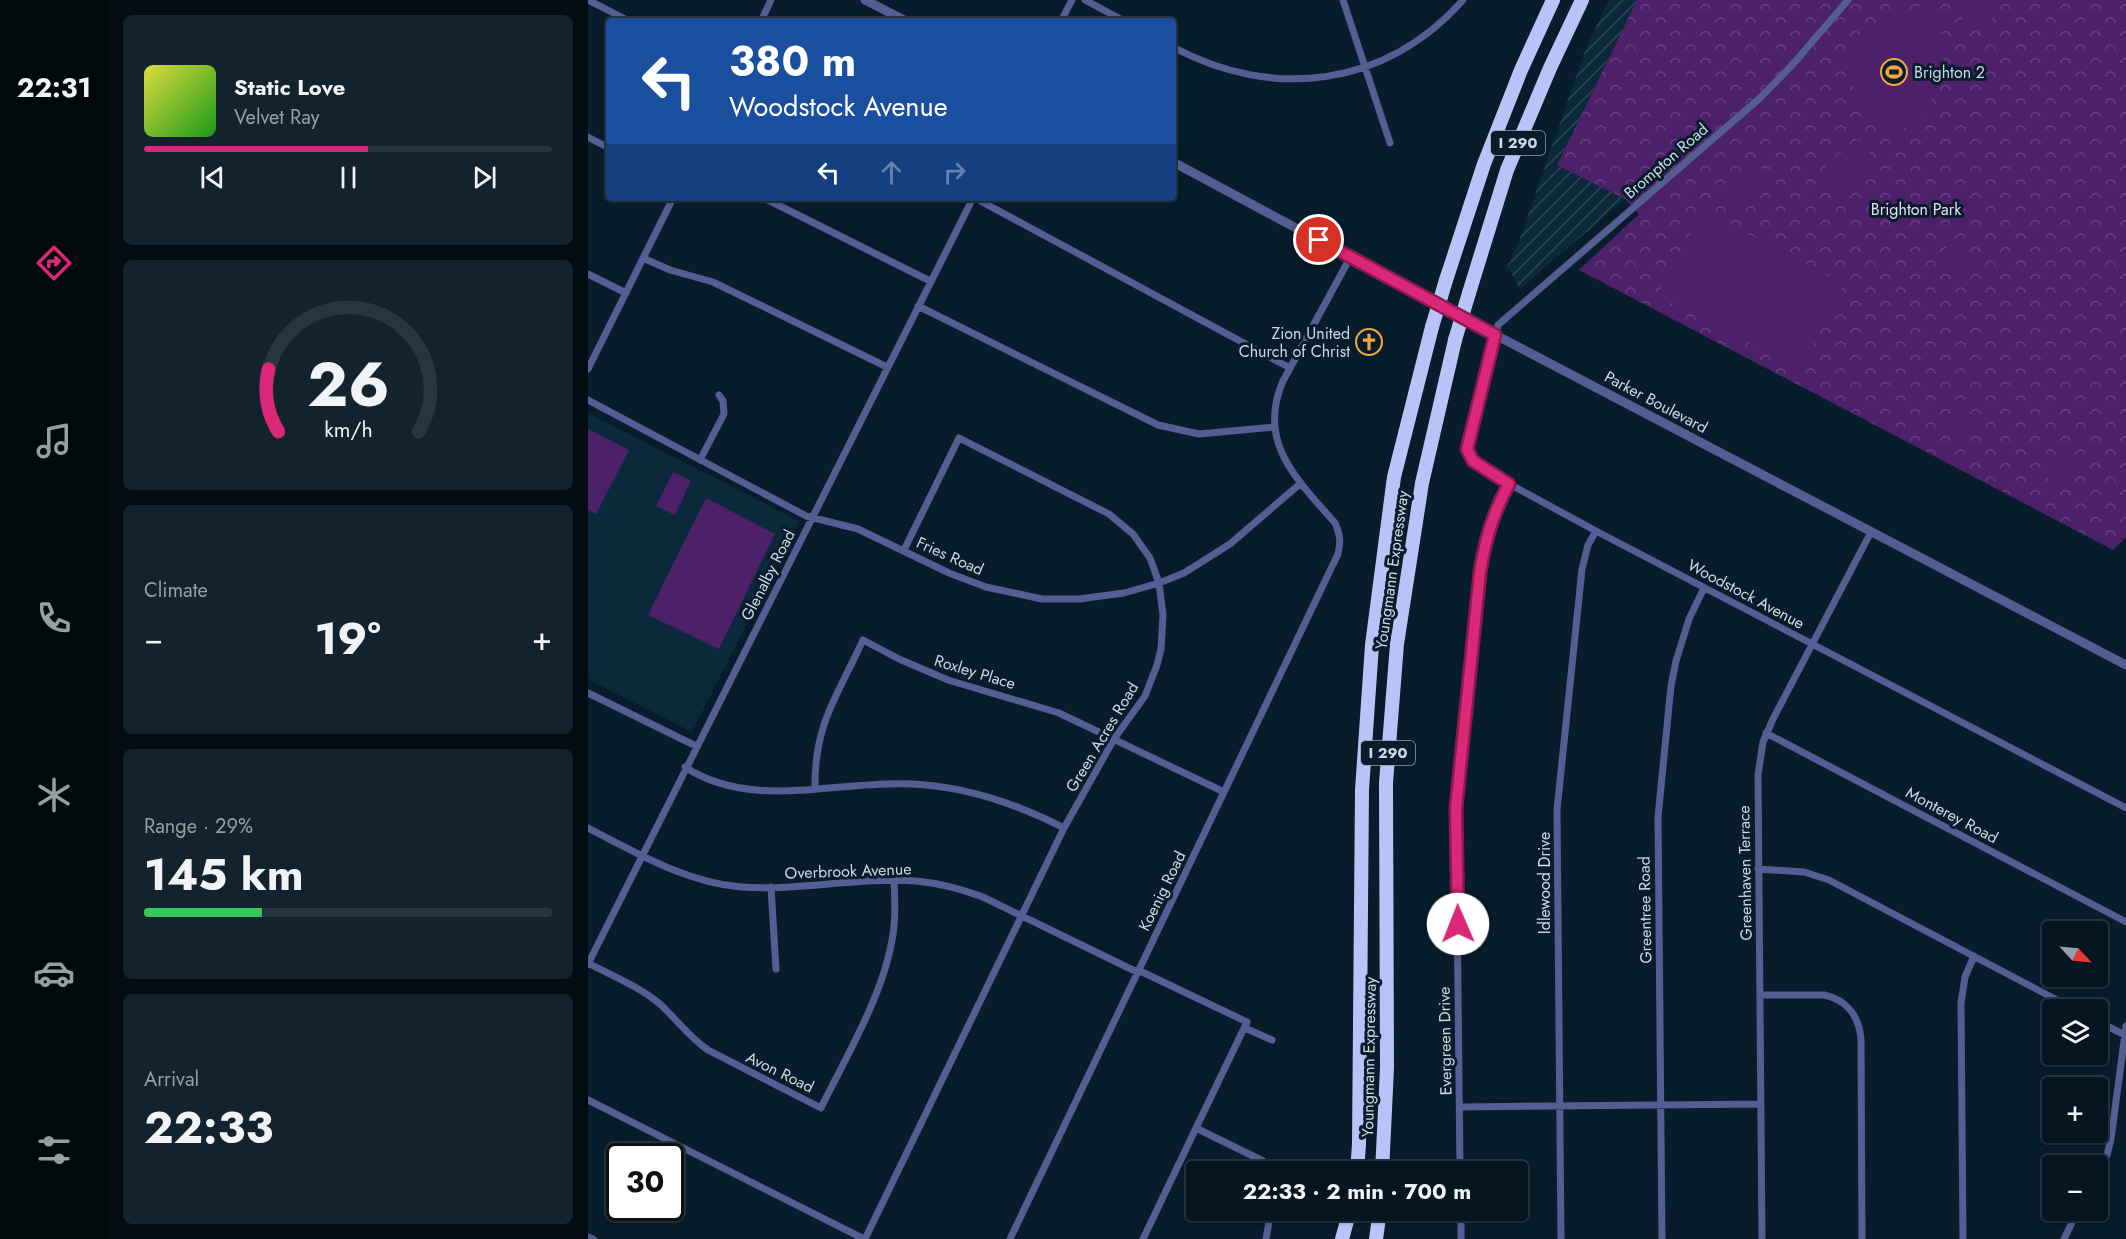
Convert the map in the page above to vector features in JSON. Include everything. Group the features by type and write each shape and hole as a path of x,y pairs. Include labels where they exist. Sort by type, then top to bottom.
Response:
{"highway":[{"name":"Youngmann Expressway","path":"1358,1161 1362,790 1372,645 1394,477 1432,327 1484,164 1521,70 1553,0"},
{"name":"Youngmann Expressway","path":"1383,1161 1387,1068 1386,783 1397,644 1422,483 1455,340 1507,170 1550,68 1582,0"},
{"path":"1342,1239 1348,1221"},
{"path":"1348,1239 1350,1221"},
{"path":"1377,1239 1379,1221"}],"street":[{"path":"588,0 623,18"},
{"path":"762,18 771,0"},
{"path":"865,0 900,18"},
{"path":"1063,18 1072,0"},
{"path":"1085,0 1118,18"},
{"path":"1343,0 1390,143"},
{"path":"1176,48 1215,67 1268,78 1311,79 1342,74 1365,67 1420,39 1463,0"},
{"name":"Brompton Road","path":"1495,335 1498,325 1532,294 1778,81 1848,0"},
{"path":"588,137 606,146"},
{"name":"Parker Boulevard","path":"1176,164 1495,335 2126,665"},
{"path":"588,369 672,201"},
{"path":"770,201 930,281"},
{"name":"Glenalby Road","path":"588,964 685,767 972,201"},
{"path":"980,201 1290,368"},
{"path":"1300,483 1285,461 1276,439 1274,427 1277,395 1350,256"},
{"path":"643,258 670,270 713,282 887,367"},
{"path":"588,274 626,293"},
{"path":"918,306 1158,425 1199,434 1274,427"},
{"name":"Woodstock Avenue","path":"1495,335 1467,449 1473,461 1509,484 1596,531 2126,808"},
{"path":"700,460 724,414 723,401 718,395"},
{"name":"Fries Road","path":"588,400 811,518 858,529 967,580 1024,596 1060,600 1097,598 1159,583 1184,573 1217,554 1300,483"},
{"name":"Green Acres Road","path":"865,1239 1064,828 1114,739 1145,696 1161,649 1163,615 1159,583 1150,558 1142,545 1122,523 1109,514 959,438 904,550"},
{"name":"Koenig Road","path":"1010,1239 1338,554 1340,538 1335,523 1300,483"},
{"name":"Evergreen Drive","path":"1460,1161 1456,808 1482,556 1494,513 1509,484"},
{"name":"Idlewood Drive","path":"1561,1239 1557,810 1582,569 1588,545 1596,531"},
{"name":"Greenhaven Terrace","path":"1762,1239 1758,775 1766,733 1871,532"},
{"name":"Greentree Road","path":"1662,1239 1658,817 1676,660 1689,619 1704,588"},
{"name":"Roxley Place","path":"815,788 816,754 820,733 830,706 863,640 948,680 1052,711 1224,792"},
{"path":"588,693 696,746"},
{"name":"Monterey Road","path":"1766,733 2126,922"},
{"path":"685,767 710,781 735,788 774,790 898,783 953,788 1017,806 1064,828"},
{"name":"Overbrook Avenue","path":"588,828 670,869 700,879 739,886 771,887 894,880 928,883 961,890 1021,915 1247,1022 1245,1028"},
{"path":"1758,868 1804,872 1829,880 2055,999"},
{"name":"Avon Road","path":"588,964 646,994 697,1043 708,1050 821,1108 874,998 887,964 894,923 894,880"},
{"path":"771,887 776,969"},
{"path":"1963,1239 1961,1003 1965,977 1974,956"},
{"path":"1760,995 1832,997 1848,1007 1858,1020 1862,1039 1862,1239"},
{"path":"2108,1026 2125,1035"},
{"path":"2107,1155 2126,1026"},
{"path":"1143,1239 1245,1028 1272,1040"},
{"path":"588,1100 865,1239"},
{"path":"1460,1107 1761,1104"},
{"path":"1196,1128 1263,1161"},
{"path":"1266,1239 1269,1221"},
{"path":"1461,1221 1461,1239"},
{"path":"2064,1239 2073,1221"},
{"path":"588,1236 593,1239"}],"shaded area":[{"path":"1609,0 1637,0 1557,164 1625,199 1520,289 1510,271 1506,269 1519,241 1586,48"},
{"path":"588,413 799,521 692,732 588,679"}],"green space":[{"name":"Brighton Park","path":"1637,0 2126,0 2126,537 2113,550 1579,270 1639,214 1625,199 1557,165"},
{"path":"1951,0 2004,0 1992,19 1971,33"},
{"name":"Brighton 2","path":"1927,3 1944,44 1943,69 1939,82 1921,115 1909,125 1884,139 1841,62 1849,40"},
{"path":"1857,139 1876,161 1835,197 1816,175"},
{"path":"1759,166 1774,184 1737,217 1722,199"},
{"path":"1706,212 1844,284 1800,369 1658,295 1698,219"},
{"path":"1961,240 1970,251 1969,265 1963,273 1953,275 1943,270 1942,255 1947,247"},
{"path":"1957,405 1966,410 1976,421 1975,429 1967,438 1954,435 1949,429 1950,414"},
{"path":"588,429 629,450 596,514 588,510"},
{"path":"2062,456 2072,461 2073,474 2068,483 2059,486 2049,481 2047,475 2054,462"},
{"path":"673,472 691,481 675,515 656,506"},
{"path":"706,498 775,534 719,649 648,615"}],"place":[{"name":"Brighton 2","path":"1894,72"},
{"name":"Zion United Church of Christ","path":"1369,342"}],"route":[{"path":"1319,240 1495,335 1467,449 1473,461 1509,484 1494,513 1487,534 1480,572 1456,808 1458,924"}]}
